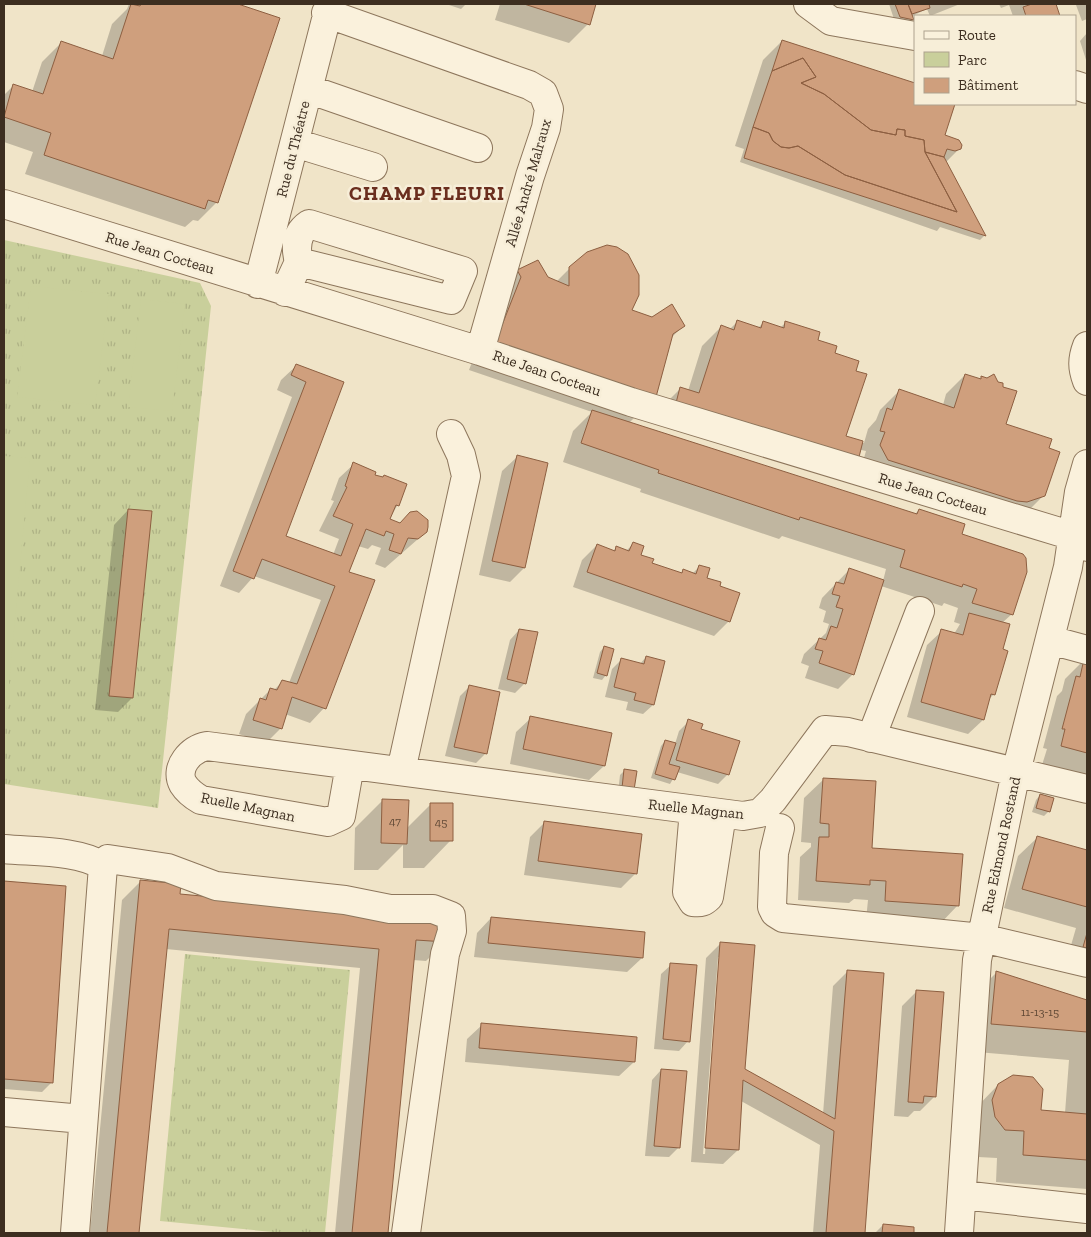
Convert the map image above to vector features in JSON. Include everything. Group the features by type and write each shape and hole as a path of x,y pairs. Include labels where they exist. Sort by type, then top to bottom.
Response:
{"street":[{"path":"808,4 831,21 914,36"},
{"name":"Rue du Théatre","path":"258,284 328,8"},
{"name":"Allée André Malraux","path":"328,8 529,85 543,93 549,109 546,128 530,176 480,351"},
{"path":"308,89 478,148"},
{"path":"295,143 373,167"},
{"name":"Rue Jean Cocteau","path":"4,204 480,351 631,402 1080,542"},
{"path":"285,292 298,262 295,248 303,229 309,224 463,271 451,300 298,262"},
{"path":"1087,346 1083,357 1082,369 1087,381"},
{"path":"401,771 466,476 461,455 451,434"},
{"name":"Rue Edmond Rostand","path":"959,1233 977,960 1016,772 1050,640 1080,542 1080,492 1087,464"},
{"path":"871,738 920,611"},
{"path":"1050,640 1087,650"},
{"name":"Ruelle Magnan","path":"350,765 341,816 328,822 201,800 189,792 182,782 182,768 188,754 197,748 207,746 743,816 760,813 773,800 825,730 871,738 1087,789"},
{"path":"694,810 686,892 693,902 699,903 704,902 709,897 722,814"},
{"path":"780,828 774,853 772,907 775,913 782,918 982,938 1087,963"},
{"path":"4,849 78,856 93,859 103,866"},
{"path":"75,1233 103,866 108,859 117,859 168,868 216,886 345,900 390,909 433,909 451,916 452,931 445,954 406,1233"},
{"path":"4,1112 83,1119"},
{"path":"962,1195 1087,1208"}],"green space":[{"path":"4,240 200,283 211,306 158,808 4,784"},
{"path":"31,286 109,294 95,405 17,397"},
{"path":"141,299 185,304 172,411 128,407"},
{"path":"4,456 30,458 5,727 4,727"},
{"path":"185,954 350,970 325,1233 283,1233 160,1221"}],"building":[{"path":"131,4 140,6 141,4 238,4 280,18 218,203 208,200 205,209 44,155 51,133 4,117 13,84 43,94 61,41 113,59"},
{"path":"524,4 596,4 590,25"},
{"path":"895,4 908,4 914,20 900,17"},
{"path":"908,4 929,4 930,8 912,14"},
{"path":"1032,4 1056,4 1060,15 1026,15 1023,7"},
{"path":"782,40 914,83 914,105 955,105 945,135 959,140 962,145 961,149 955,151 947,149 944,157 925,152 924,140 905,136 905,130 897,129 896,135 871,130 824,94 801,83 816,77 803,58 772,71"},
{"path":"803,58 816,77 801,83 824,94 871,130 896,135 897,129 905,130 905,136 924,140 925,152 957,212 845,175 798,146 781,147 773,141 769,133 753,127 772,71"},
{"path":"753,127 769,133 773,141 781,147 798,146 845,175 957,212 925,152 944,157 986,236 744,158"},
{"path":"607,245 617,247 628,254 639,275 639,295 632,310 652,317 672,304 685,326 673,334 656,397 495,343 521,277 517,270 538,260 548,277 569,286 569,267 587,252"},
{"path":"737,320 761,328 763,321 784,328 785,321 820,332 818,340 837,346 835,353 859,361 856,371 867,374 846,436 863,441 859,457 676,403 680,387 699,393 721,325 734,330"},
{"path":"296,364 344,382 286,536 341,556 353,524 333,516 347,487 345,486 353,462 376,472 375,475 383,477 384,475 407,484 399,506 396,505 390,519 400,523 410,512 417,511 428,520 428,527 427,532 418,539 408,538 401,554 389,550 394,534 386,531 384,536 366,529 349,572 375,580 326,709 292,697 282,729 253,720 260,698 266,700 270,688 277,690 282,680 297,684 335,586 262,559 254,579 233,571 306,382 291,375"},
{"path":"965,374 981,379 981,376 987,378 994,374 998,382 1003,383 1003,387 1017,391 1006,424 1052,439 1049,448 1060,452 1045,496 1027,502 1017,501 888,460 880,445 885,432 880,431 887,408 892,410 899,389 954,408"},
{"path":"592,410 917,514 919,509 965,524 962,534 1023,554 1026,558 1027,572 1013,615 972,603 977,589 963,584 962,587 900,567 905,550 800,517 799,520 658,473 659,470 581,443"},
{"path":"517,455 548,463 525,568 492,561"},
{"path":"128,509 152,511 133,698 109,696"},
{"path":"633,542 644,546 641,555 654,559 652,563 682,573 683,569 696,574 699,565 710,568 707,578 721,582 720,586 740,593 730,622 587,572 597,544 615,551 616,546 629,551"},
{"path":"849,568 884,580 854,675 819,663 823,651 815,649 819,638 826,640 831,626 837,628 843,609 836,607 840,596 832,594 836,582 844,584"},
{"path":"969,613 1010,624 1003,649 1008,651 995,695 991,694 984,720 921,702 941,629 963,635"},
{"path":"519,629 538,632 526,684 507,679"},
{"path":"604,646 614,649 607,676 597,673"},
{"path":"646,656 665,661 654,705 634,700 636,693 614,687 621,658 644,664"},
{"path":"1084,659 1087,660 1087,753 1061,746 1065,729 1062,729 1076,676 1080,677"},
{"path":"469,685 500,692 487,754 454,747"},
{"path":"530,716 612,733 605,766 523,749"},
{"path":"688,719 703,724 701,729 740,741 729,775 676,760"},
{"path":"665,740 676,743 669,764 680,767 675,780 655,774"},
{"path":"624,769 637,771 634,790 622,788"},
{"path":"823,778 876,781 872,848 963,854 959,906 885,901 886,881 870,880 870,885 816,881 819,837 829,837 829,824 820,823"},
{"path":"1040,794 1054,798 1050,812 1036,808"},
{"path":"382,799 409,800 407,844 381,843"},
{"path":"430,803 453,803 453,841 430,841"},
{"path":"544,821 642,834 637,874 538,861"},
{"path":"1037,836 1087,850 1087,907 1022,889"},
{"path":"140,880 181,884 180,894 448,919 446,942 416,940 388,1233 352,1233 379,949 169,929 139,1233 107,1233"},
{"path":"4,881 66,886 53,1083 4,1079"},
{"path":"491,917 645,932 643,958 488,943"},
{"path":"1087,933 1087,948 1083,947"},
{"path":"720,942 755,945 745,1069 835,1119 847,970 884,973 865,1233 826,1233 834,1131 743,1080 739,1150 705,1148"},
{"path":"670,963 697,965 690,1042 663,1039"},
{"path":"996,971 1087,1000 1087,1032 991,1024"},
{"path":"916,990 944,992 936,1097 924,1096 923,1103 908,1102"},
{"path":"481,1023 637,1037 635,1062 479,1048"},
{"path":"661,1069 687,1071 680,1148 654,1146"},
{"path":"1013,1075 1033,1077 1043,1089 1041,1110 1087,1114 1087,1160 1023,1155 1024,1131 1005,1130 995,1117 992,1100 998,1084"},
{"path":"883,1224 914,1227 914,1233 882,1233"}],"district":[{"name":"CHAMP FLEURI","path":"427,193"}]}
